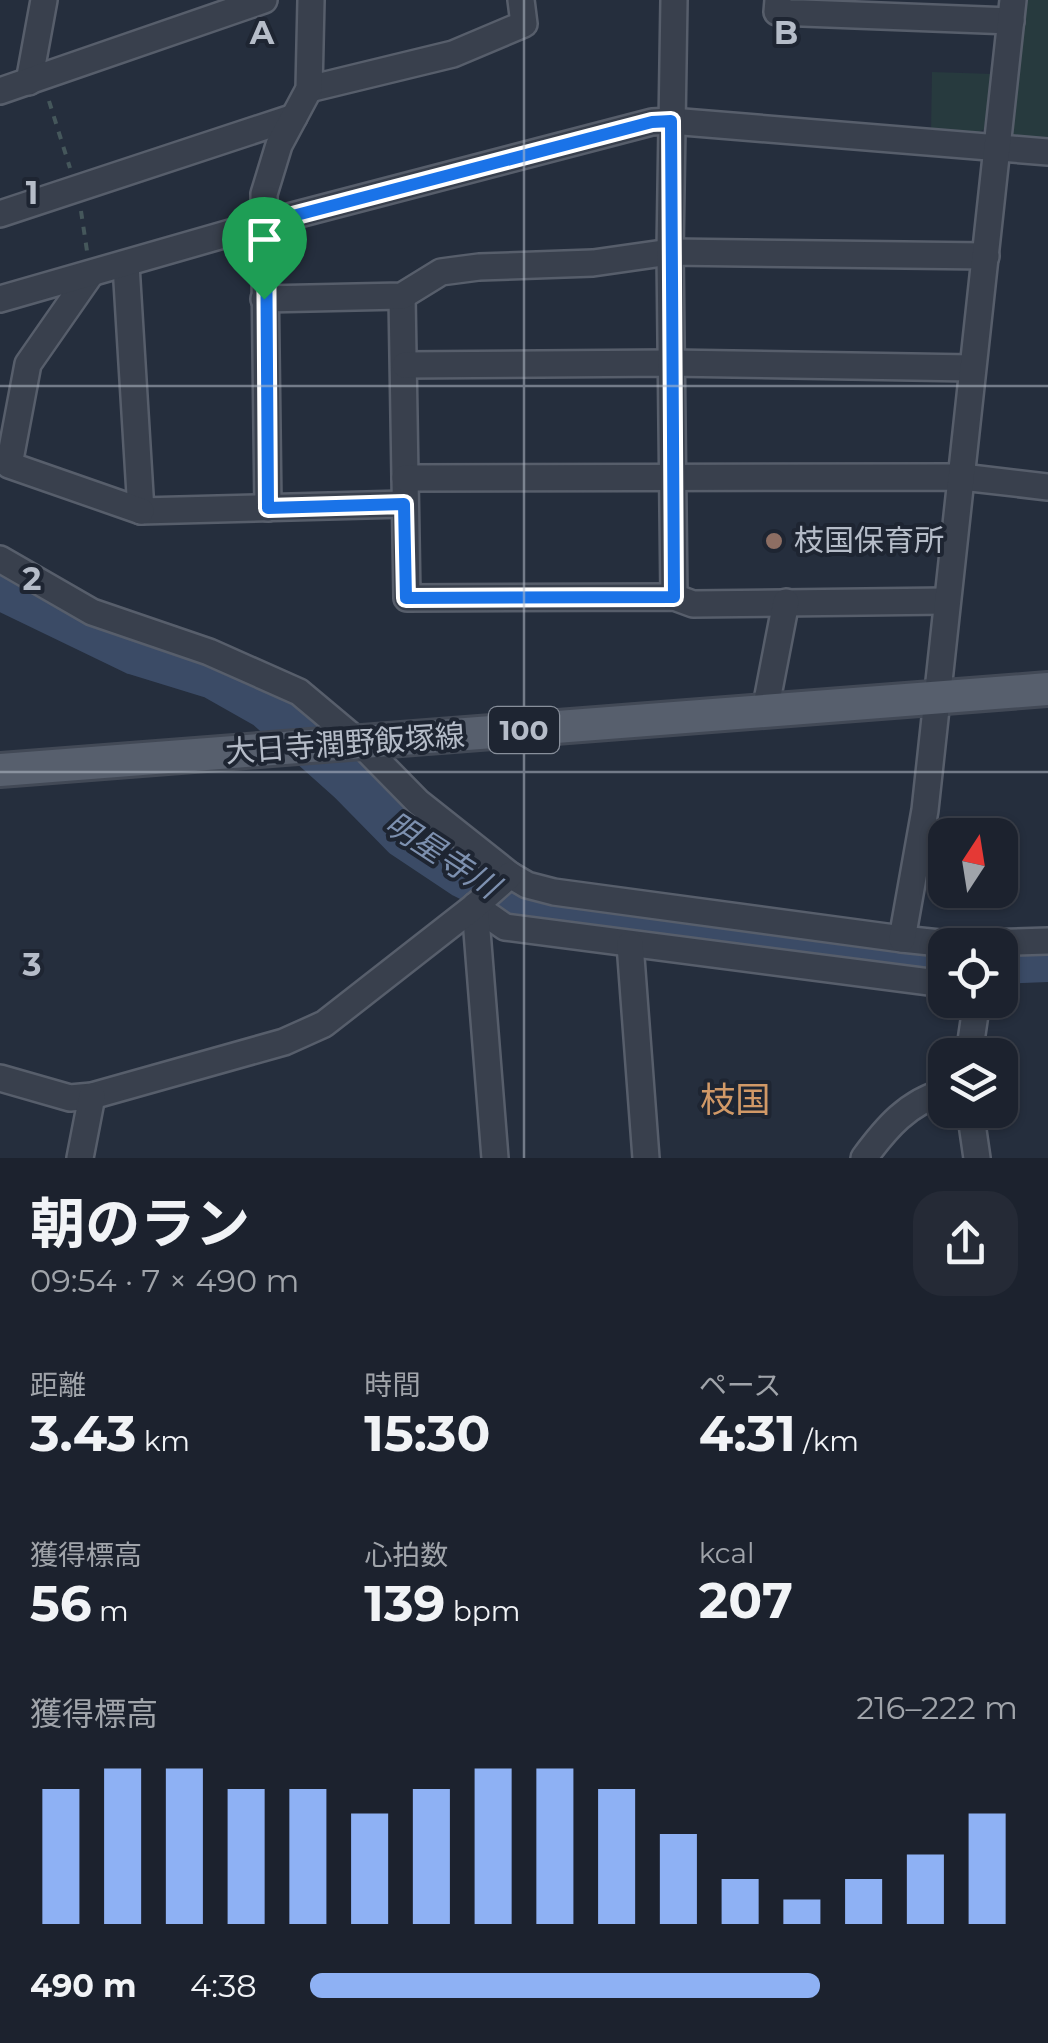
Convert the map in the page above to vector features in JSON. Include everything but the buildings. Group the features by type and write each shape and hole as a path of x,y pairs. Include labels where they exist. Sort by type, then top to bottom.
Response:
{"main road":[{"name":"大日寺潤野飯塚線","path":"0,770 1048,689"}],"street":[{"path":"29,82 44,0"},
{"path":"0,91 264,0"},
{"path":"268,508 264,194 268,174 309,89 311,0"},
{"path":"309,89 454,54 524,24 520,0"},
{"path":"674,0 670,252 674,597"},
{"path":"778,0 777,12 1012,10 926,810 902,940"},
{"path":"0,214 294,117"},
{"path":"0,299 266,223 652,122 1048,152"},
{"path":"264,299 402,296 441,272 593,263 670,252 986,256"},
{"path":"126,265 141,511"},
{"path":"90,275 28,364 9,465 141,511 268,508 404,491 673,478 962,477 1048,487"},
{"path":"402,296 406,598 674,597 693,604 948,602"},
{"path":"404,365 671,363 972,368"},
{"path":"0,560 92,612 209,652 299,692 361,744 418,802 528,885 554,892 928,942"},
{"path":"765,711 786,602"},
{"path":"0,1078 70,1098 92,1096 284,1042 324,1024 510,875"},
{"path":"475,906 505,927 928,982"},
{"path":"475,906 495,1158"},
{"path":"1018,942 1048,941"},
{"path":"630,944 646,1158"},
{"path":"80,1158 92,1096"},
{"path":"864,1158 890,1122 928,1096"},
{"path":"972,1128 976,1158"}],"green space":[{"path":"1020,0 1048,0 1048,147 1007,139"},
{"path":"932,72 993,74 984,129 976,134 931,130"}],"waterway":[{"name":"明星寺川","path":"0,589 135,654 213,678 266,708 349,782 403,837 463,877 523,907 860,954 928,959"},
{"name":"明星寺川","path":"1018,962 1048,961"}],"place":[{"name":"枝国保育所","path":"774,541"}],"district":[{"name":"枝国","path":"735,1100"}],"route":[{"path":"671,121 674,597 406,598 404,504 268,508 264,299 266,223 652,122 671,121"}]}
